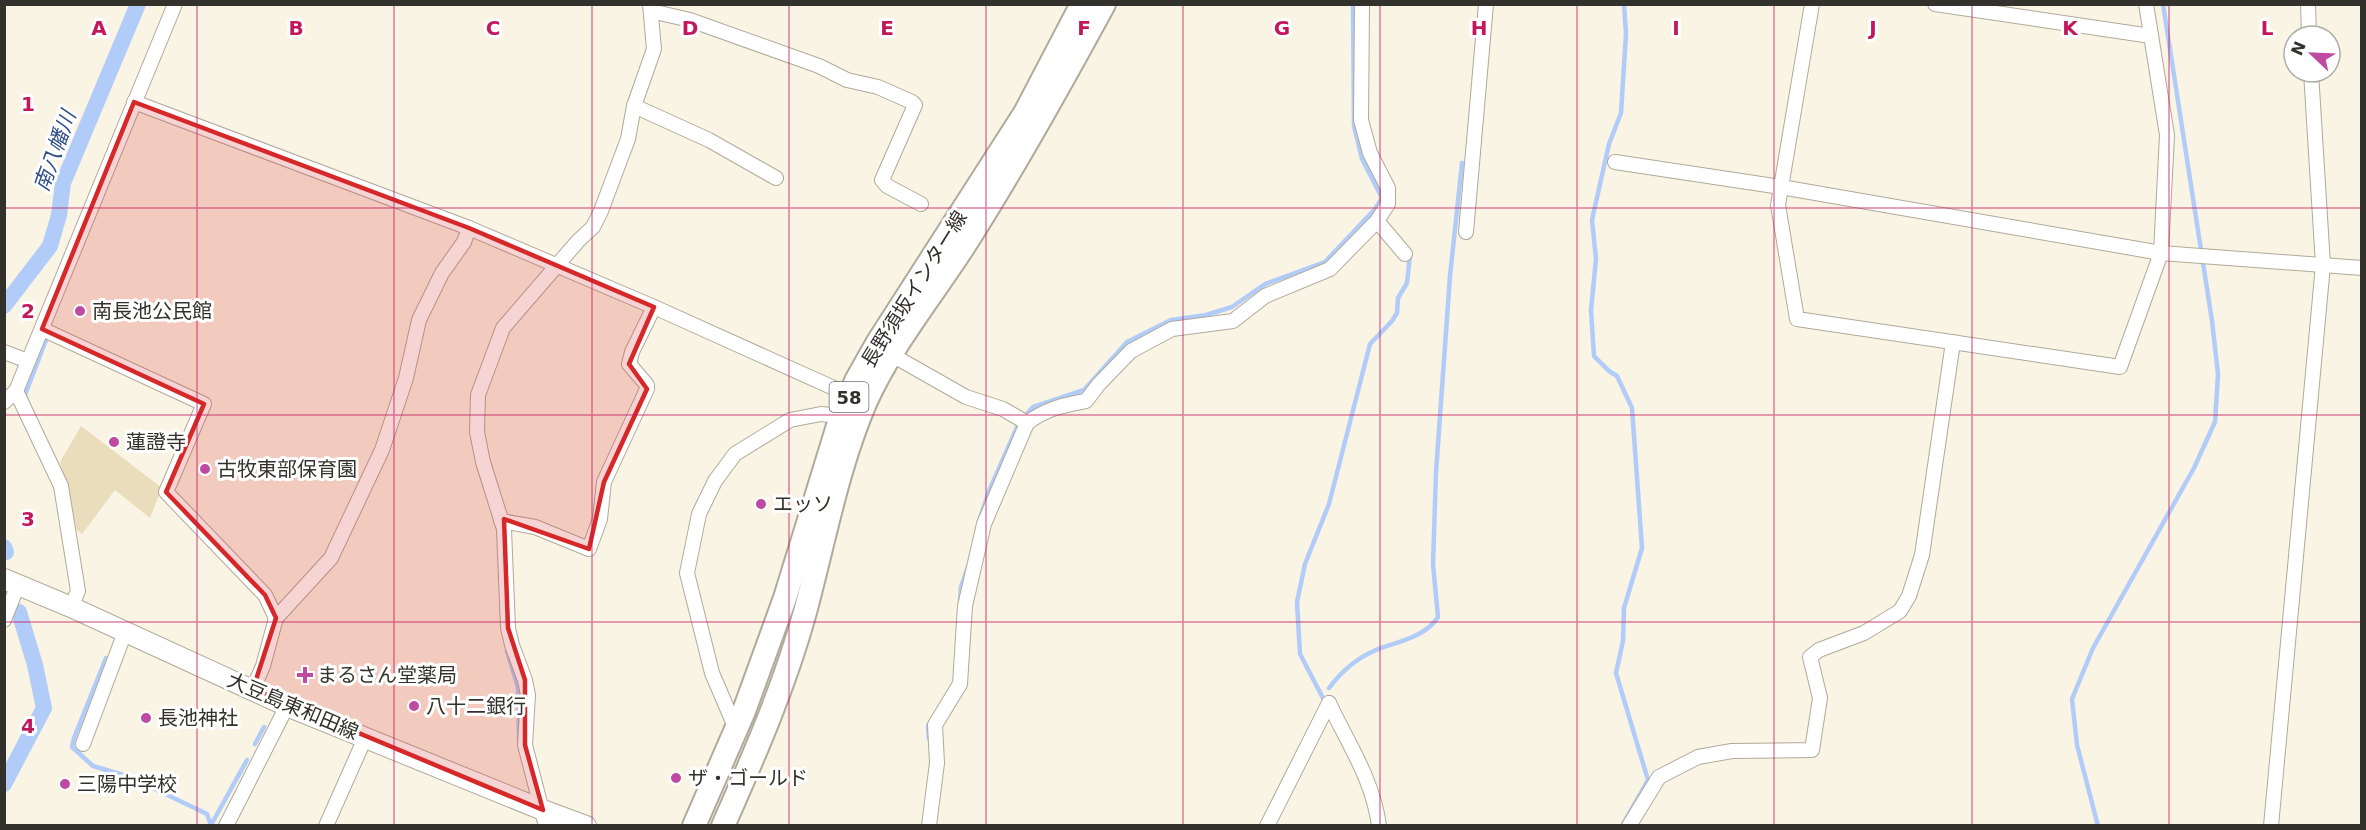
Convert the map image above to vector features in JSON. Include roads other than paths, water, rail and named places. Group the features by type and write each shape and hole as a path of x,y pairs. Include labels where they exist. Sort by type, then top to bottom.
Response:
{"main road":[{"name":"長野須坂インター線","path":"694,825 736,729 785,598 852,404 878,342 1025,112 1082,4"},
{"name":"長野須坂インター線","path":"723,825 771,711 804,614 833,497 852,404 892,355 964,246 1041,121 1104,4"},
{"name":"大豆島東和田線","path":"11,582 287,706 545,818 585,825"}],"street":[{"path":"4,402 16,391 175,4"},
{"path":"929,825 937,763 935,725 960,684 965,606 984,524 1027,423 1040,413 1055,407 1086,401 1131,351 1172,329 1233,321 1265,296 1330,269 1377,221 1388,204 1388,188 1370,153 1360,120 1362,4"},
{"path":"1466,232 1486,4"},
{"path":"1812,4 1779,205 1797,319 2120,367 2161,253 2167,135 2146,4"},
{"path":"1935,4 2151,36"},
{"path":"2308,4 2308,24"},
{"path":"545,818 525,745 528,695 508,628 504,529 483,462 477,432 478,395 503,328 593,227 601,211 628,139 634,106 654,49 651,8 819,66 847,80 878,87 912,102 915,105 882,180 887,186 921,204"},
{"path":"2271,825 2323,265 2312,84"},
{"path":"134,102 469,228 557,265 654,307 852,404"},
{"path":"634,106 709,140 776,178"},
{"path":"1615,162 1781,187 2161,253 2361,268"},
{"path":"1377,221 1405,254"},
{"path":"253,689 263,666 276,618 331,558 382,450 406,378 419,320 442,273 464,242 469,228"},
{"path":"501,521 536,527 590,549 600,519 604,483 647,389 647,385 629,364 632,352 654,307"},
{"path":"42,329 204,404 166,492 265,595 276,618"},
{"path":"1629,825 1659,777 1698,757 1732,751 1812,750 1820,698 1810,657 1819,650 1864,633 1900,610 1910,596 1922,555 1953,342"},
{"path":"4,352 28,361"},
{"path":"892,355 966,397 1003,409 1027,423"},
{"path":"16,391 61,486 78,591 71,607"},
{"path":"736,729 712,673 687,573 699,514 715,481 735,454 790,420 821,414 852,404"},
{"path":"4,620 11,582"},
{"path":"83,744 125,632"},
{"path":"1267,825 1329,703 1346,740 1362,765 1376,807 1379,825"},
{"path":"226,825 287,706"},
{"path":"326,825 365,738"}],"waterway":[{"name":"南八幡川","path":"4,306 50,246 59,215 63,183 138,4"},
{"path":"1026,415 1033,407 1084,390 1127,342 1171,320 1206,315 1232,307 1265,284 1325,262 1375,209 1382,198 1362,159 1354,126 1353,4"},
{"path":"1622,826 1648,780 1616,673 1623,641 1624,608 1642,548 1632,408 1617,376 1594,356 1591,310 1596,259 1592,220 1609,144 1621,113 1626,34 1624,4"},
{"path":"2098,826 2077,745 2072,699 2093,648 2194,468 2215,422 2218,374 2212,321 2163,4"},
{"path":"1329,688 1344,671 1362,657 1418,634 1433,624 1438,617 1433,564 1436,472 1450,276 1462,163"},
{"path":"1324,700 1300,654 1297,602 1305,564 1329,504 1370,344 1397,313 1398,298 1407,283 1410,255"},
{"path":"27,400 25,395 46,340"},
{"path":"979,521 989,491 1018,425"},
{"name":"南八幡川","path":"4,547 6,552"},
{"path":"960,602 961,587 968,567"},
{"name":"南八幡川","path":"4,784 44,708 35,665 19,612"},
{"path":"507,651 518,687 519,740"},
{"path":"106,658 72,747 93,766 130,777 207,814 211,825"},
{"path":"929,739 928,726 931,721"},
{"path":"255,744 264,727"},
{"path":"211,825 247,760"}],"place":[{"name":"南長池公民館","path":"80,311"},
{"name":"蓮證寺","path":"114,442"},
{"name":"古牧東部保育園","path":"205,469"},
{"name":"エッソ","path":"761,504"},
{"name":"まるさん堂薬局","path":"305,675"},
{"name":"八十二銀行","path":"414,706"},
{"name":"長池神社","path":"146,718"},
{"name":"ザ・ゴールド","path":"676,778"},
{"name":"三陽中学校","path":"65,784"}]}
